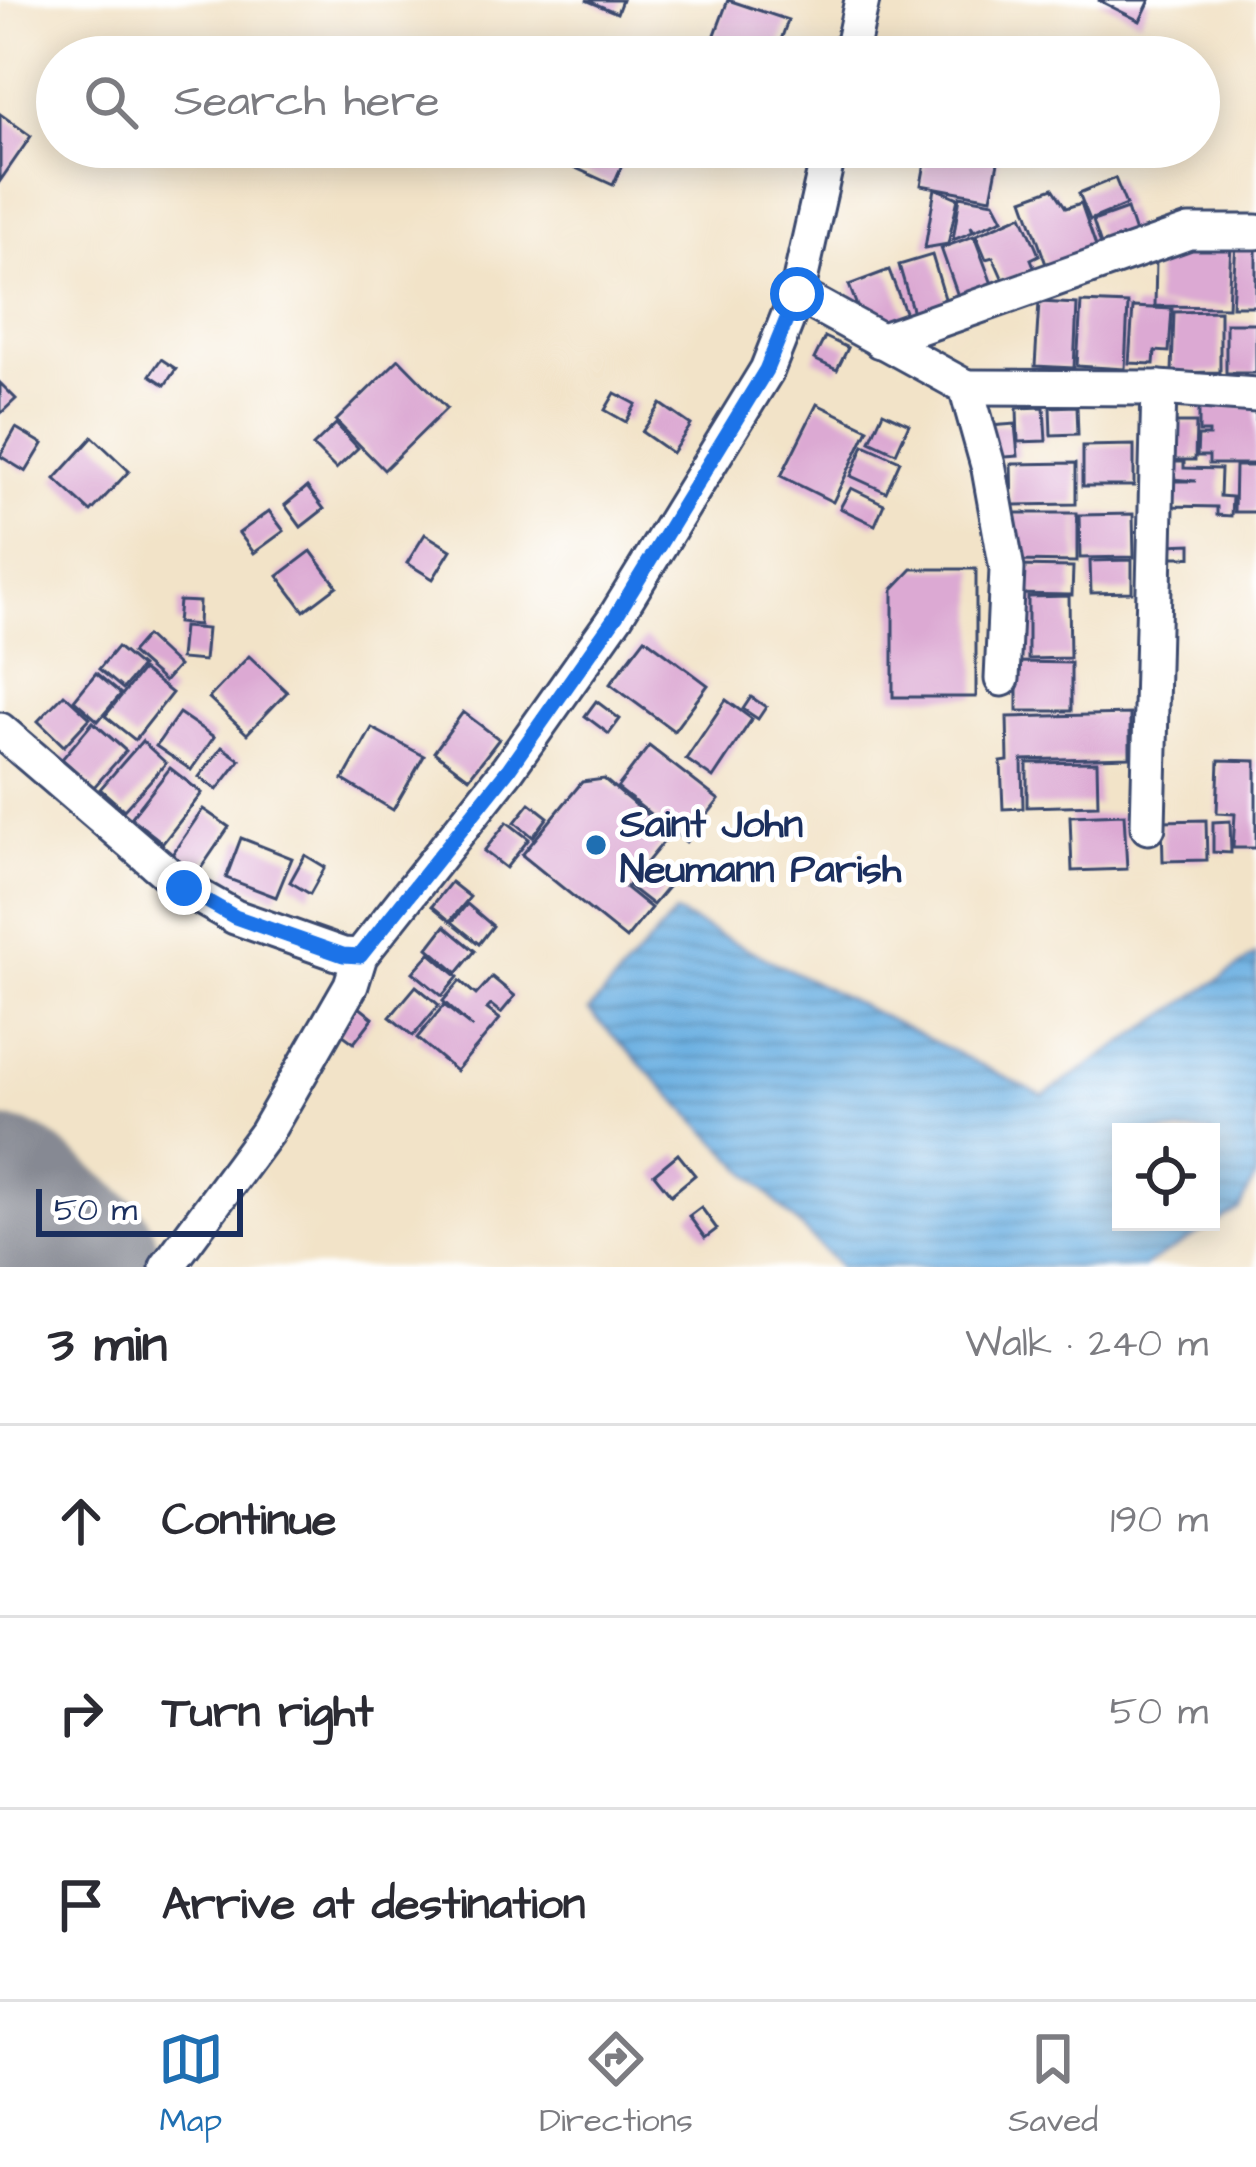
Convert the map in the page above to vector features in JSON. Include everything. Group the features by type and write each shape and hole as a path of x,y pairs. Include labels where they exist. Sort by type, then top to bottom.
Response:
{"street":[{"path":"854,36 862,0"},
{"path":"167,1267 266,1133 351,985 360,956 508,770 616,616 766,370 797,294 825,168"},
{"path":"880,341 1190,232 1256,232"},
{"path":"797,294 966,387 1159,388 1256,395"},
{"path":"966,387 989,469 1007,569 1002,679"},
{"path":"1148,827 1159,388"},
{"path":"0,730 184,888 235,917 343,955 360,956"}],"water":[{"path":"675,913 1043,1096 1256,955 1256,1176 1240,1209 1220,1221 1220,1123 1112,1123 1112,1231 1203,1231 1143,1267 840,1267 589,1011"}],"building":[{"path":"586,0 622,0 617,13"},
{"path":"728,0 788,20 782,36 714,36"},
{"path":"1098,0 1150,0 1140,21"},
{"path":"0,114 31,136 0,181"},
{"path":"576,168 621,168 613,185"},
{"path":"924,168 997,168 991,198 921,185"},
{"path":"1115,178 1126,205 1090,220 1079,193"},
{"path":"935,188 958,198 948,244 925,248"},
{"path":"1053,188 1066,208 1081,203 1097,249 1047,267 1023,199"},
{"path":"960,196 994,202 1003,219 974,231 971,226 973,232 953,240"},
{"path":"1127,209 1136,236 1102,248 1093,221"},
{"path":"1022,215 1039,255 1031,259 1035,269 1004,282 993,257 986,259 976,235"},
{"path":"974,236 992,284 958,296 941,248"},
{"path":"1256,241 1256,306 1232,306 1236,243"},
{"path":"1231,243 1228,307 1155,306 1156,261 1184,244"},
{"path":"932,255 947,305 914,316 899,265"},
{"path":"889,270 907,317 874,330 863,322 849,285"},
{"path":"1039,302 1077,304 1074,368 1035,366"},
{"path":"1081,302 1128,304 1125,369 1077,366"},
{"path":"1133,307 1172,309 1169,352 1155,351 1154,364 1129,363"},
{"path":"1220,311 1220,372 1172,373 1174,312"},
{"path":"1226,323 1256,323 1256,373 1226,373"},
{"path":"825,337 848,348 837,370 814,359"},
{"path":"161,359 176,369 165,385 150,375"},
{"path":"399,359 447,408 384,470 336,421"},
{"path":"0,383 16,399 0,414"},
{"path":"615,393 636,404 626,422 605,410"},
{"path":"661,404 691,425 672,453 642,432"},
{"path":"817,404 868,429 833,502 781,476"},
{"path":"1199,405 1256,406 1256,464 1209,464 1209,456 1197,456 1198,436 1209,436 1209,432 1199,432"},
{"path":"1077,406 1078,434 1051,435 1050,407"},
{"path":"1044,407 1046,441 1018,442 1017,408"},
{"path":"883,412 909,424 896,453 870,441"},
{"path":"1175,423 1196,423 1195,460 1174,460"},
{"path":"336,424 358,448 336,469 313,446"},
{"path":"1015,424 1018,456 992,458 990,426"},
{"path":"16,428 43,444 26,472 0,456"},
{"path":"93,437 129,471 91,512 55,479"},
{"path":"864,445 900,461 886,492 851,476"},
{"path":"1134,445 1134,486 1083,486 1083,446"},
{"path":"1172,462 1184,462 1184,468 1221,469 1220,496 1232,497 1231,516 1217,515 1217,507 1170,506 1171,481 1196,481 1171,479"},
{"path":"1076,463 1076,504 1012,505 1011,464"},
{"path":"1235,466 1256,466 1256,512 1234,512"},
{"path":"307,487 324,509 301,527 285,505"},
{"path":"851,488 884,504 875,525 840,508"},
{"path":"269,511 284,531 254,553 239,533"},
{"path":"1015,513 1077,513 1077,562 1014,561"},
{"path":"1133,514 1134,557 1080,558 1079,515"},
{"path":"425,534 451,550 433,579 407,563"},
{"path":"1191,544 1191,557 1167,557 1167,545"},
{"path":"311,551 337,586 304,611 278,576"},
{"path":"1132,560 1132,592 1091,593 1090,561"},
{"path":"1012,566 1073,567 1072,595 1011,594"},
{"path":"912,569 976,569 976,697 893,697 893,589"},
{"path":"1069,596 1070,658 1028,659 1028,597"},
{"path":"179,601 199,602 198,625 177,623"},
{"path":"183,627 207,629 204,661 180,659"},
{"path":"146,636 178,666 164,682 131,653"},
{"path":"645,638 708,685 674,731 610,684"},
{"path":"117,647 141,667 123,689 99,669"},
{"path":"249,656 287,692 247,734 209,698"},
{"path":"1017,662 1071,663 1071,711 1017,711"},
{"path":"142,670 172,693 135,740 105,716"},
{"path":"96,673 121,694 98,721 74,700"},
{"path":"64,694 90,718 64,746 38,721"},
{"path":"751,697 766,707 758,719 743,709"},
{"path":"726,700 752,719 713,778 686,759"},
{"path":"596,701 620,719 609,734 585,716"},
{"path":"463,712 499,739 469,778 434,752"},
{"path":"179,713 214,737 191,770 156,746"},
{"path":"1130,714 1130,757 1022,760 1023,808 1003,809 1001,762 1008,761 1007,717"},
{"path":"93,722 126,751 94,787 62,759"},
{"path":"372,728 424,756 393,810 343,780"},
{"path":"142,741 166,763 124,810 100,789"},
{"path":"649,746 719,800 686,842 617,788"},
{"path":"222,747 240,760 217,790 199,777"},
{"path":"1219,760 1256,761 1256,848 1233,848 1235,814 1217,813"},
{"path":"1097,762 1098,805 1027,807 1027,763"},
{"path":"170,768 202,793 163,843 131,818"},
{"name":"Saint John Neumann Parish","path":"604,779 670,834 626,888 651,908 626,939 522,855 582,782"},
{"path":"530,803 548,817 533,837 515,822"},
{"path":"203,809 229,827 197,874 171,856"},
{"path":"1124,814 1127,869 1072,871 1070,816"},
{"path":"1206,820 1207,860 1163,861 1162,821"},
{"path":"1230,821 1231,853 1213,852 1213,822"},
{"path":"507,822 529,839 506,868 484,851"},
{"path":"241,838 292,858 276,897 226,878"},
{"path":"305,855 325,867 310,894 290,882"},
{"path":"646,867 669,886 653,905 630,887"},
{"path":"451,882 470,897 450,921 432,906"},
{"path":"467,904 493,926 479,944 452,922"},
{"path":"445,926 475,951 457,973 428,948"},
{"path":"430,953 458,977 442,996 413,972"},
{"path":"492,977 515,996 501,1013 491,1005 487,1009 500,1019 456,1071 417,1038 444,1005 473,1028 443,1001 460,981 476,995"},
{"path":"416,986 439,1005 413,1036 390,1017"},
{"path":"354,1003 373,1018 354,1043 335,1029"},
{"path":"678,1154 695,1175 671,1195 654,1174"},
{"path":"701,1207 717,1229 705,1238 689,1216"}],"runway":[{"path":"0,1211 68,1267"}],"place":[{"name":"Saint John Neumann Parish","path":"596,845"}],"route":[{"path":"184,888 235,917 343,955 360,956 508,770 616,616 766,370 797,294"}]}
